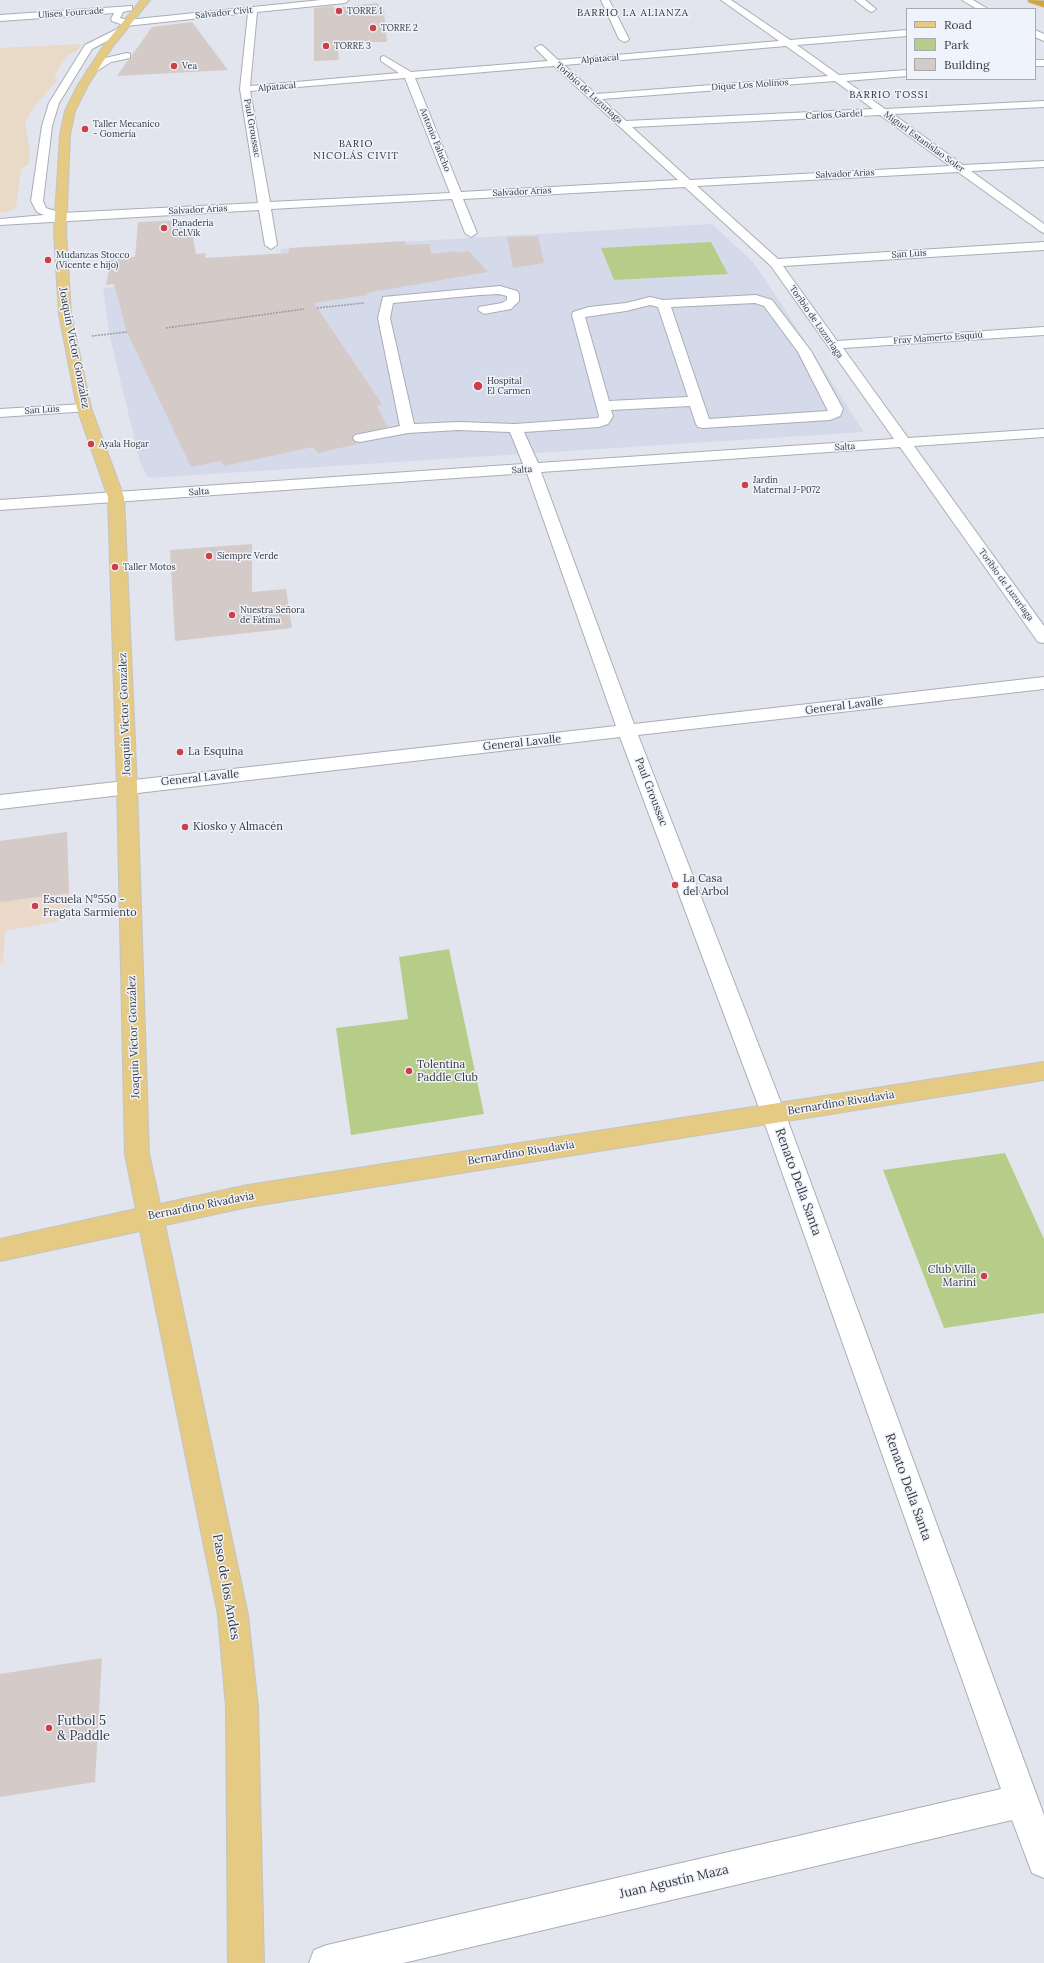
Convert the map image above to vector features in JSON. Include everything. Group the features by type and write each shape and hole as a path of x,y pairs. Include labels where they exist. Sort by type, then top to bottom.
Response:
{"highway":[{"path":"1032,0 1044,4"}],"main road":[{"name":"Joaquín Víctor González","path":"144,2 92,70 70,111 66,129 60,247 62,291 84,408 116,497 127,786 137,1154 150,1217"},
{"name":"Bernardino Rivadavia","path":"0,1250 248,1196 1044,1071"},
{"name":"Paso de los Andes","path":"150,1217 233,1615 242,1707 246,1963"}],"street":[{"name":"Salvador Civit","path":"124,27 253,10 345,0"},
{"path":"605,0 624,39"},
{"name":"Miguel Estanislao Soler","path":"725,0 836,78 1044,229"},
{"path":"859,0 872,9"},
{"path":"966,0 982,8"},
{"name":"Ulises Fourcade","path":"0,18 120,10 144,2"},
{"path":"120,10 115,19 124,27"},
{"name":"Paul Groussac","path":"253,10 246,66 245,89 271,245"},
{"name":"Joaquín Víctor González","path":"61,217 41,210 37,201 46,126 54,103 88,47 124,27"},
{"name":"Alpatacal","path":"245,89 906,33"},
{"name":"Toribio de Luzuriaga","path":"540,48 775,263 1044,638"},
{"path":"92,70 108,60 127,56"},
{"path":"384,59 409,75"},
{"name":"Dique Los Molinos","path":"594,97 906,73"},
{"name":"Antonio Falucho","path":"409,75 471,233"},
{"name":"Carlos Gardel","path":"623,124 884,113 1044,104"},
{"name":"Salvador Arias","path":"0,222 61,217 1044,164"},
{"name":"San Luis","path":"775,263 1044,246"},
{"path":"408,429 384,318 387,300 500,290 513,294 513,301 506,306 484,310"},
{"path":"360,438 408,429 458,426 515,428 594,424 603,421 606,416 578,315 589,310 626,307 650,301 663,304 756,299 768,303 804,351 836,409 834,413 830,416 708,441 663,304"},
{"name":"Fray Mamerto Esquiú","path":"833,345 1044,330"},
{"path":"603,406 696,401"},
{"name":"San Luis","path":"0,413 84,408"},
{"name":"Paul Groussac","path":"515,428 533,470 627,731 773,1113"},
{"name":"Salta","path":"0,505 533,470 708,441 904,443 1044,433"},
{"name":"General Lavalle","path":"0,802 127,786 1044,683"},
{"name":"Renato Della Santa","path":"773,1113 1044,1861"},
{"name":"Juan Agustín Maza","path":"327,1963 1022,1801"}],"path":[{"path":"317,308 387,300"},
{"path":"166,328 304,309"},
{"path":"70,339 127,332"}],"shaded area":[{"path":"81,44 77,51 68,55 54,75 58,79 33,108 25,123 30,151 29,164 21,169 16,208 0,213 0,48"},
{"name":"Hospital El Carmen","path":"712,224 752,261 864,432 148,478 140,462 109,333 103,288 286,276 280,249"},
{"name":"Escuela N°550 - Fragata Sarmiento","path":"67,832 70,919 5,931 3,963 0,963 0,841"}],"green space":[{"path":"711,242 728,274 614,280 601,248"},
{"name":"Tolentina Paddle Club","path":"449,949 484,1114 351,1135 336,1028 408,1019 399,957"},
{"name":"Club Villa Marini","path":"1005,1153 1044,1239 1044,1313 944,1328 883,1170"}],"building":[{"path":"377,3 384,11 387,42 337,42 339,60 314,61 314,8 333,6 333,8"},
{"path":"192,22 228,70 117,76 128,60 131,59 132,55 152,27"},
{"path":"190,220 196,254 206,253 205,258 289,253 289,248 405,241 406,245 430,244 431,254 469,251 488,272 366,293 367,295 314,303 382,404 377,406 388,427 355,434 352,439 357,444 318,453 313,447 224,466 220,461 191,467 127,332 114,284 106,285 111,258 135,257 138,222"},
{"path":"538,236 544,263 513,268 507,237"},
{"path":"252,544 252,592 286,589 292,628 175,641 170,550"},
{"name":"Escuela N°550 - Fragata Sarmiento","path":"67,832 69,893 0,902 0,841"},
{"name":"Futbol 5 & Paddle","path":"102,1658 95,1782 0,1797 0,1674"}],"place":[{"name":"TORRE 1","path":"339,11"},
{"name":"TORRE 2","path":"373,28"},
{"name":"TORRE 3","path":"326,46"},
{"name":"Vea","path":"174,66"},
{"name":"Taller Mecanico - Gomería","path":"85,129"},
{"name":"Panaderia Cel.Vik","path":"164,228"},
{"name":"Mudanzas Stocco (Vicente e hijo)","path":"48,260"},
{"name":"Hospital El Carmen","path":"478,386"},
{"name":"Ayala Hogar","path":"91,444"},
{"name":"Jardín Maternal J-P072","path":"745,485"},
{"name":"Siempre Verde","path":"209,556"},
{"name":"Taller Motos","path":"115,567"},
{"name":"Nuestra Señora de Fátima","path":"232,615"},
{"name":"La Esquina","path":"180,752"},
{"name":"Kiosko y Almacén","path":"185,827"},
{"name":"La Casa del Arbol","path":"675,885"},
{"name":"Escuela N°550 - Fragata Sarmiento","path":"35,906"},
{"name":"Tolentina Paddle Club","path":"409,1071"},
{"name":"Club Villa Marini","path":"984,1276"},
{"name":"Futbol 5 & Paddle","path":"49,1728"}],"district":[{"name":"BARRIO LA ALIANZA","path":"633,13"},
{"name":"BARRIO TOSSI","path":"889,95"},
{"name":"BARIO NICOLÁS CIVIT","path":"356,150"}]}
